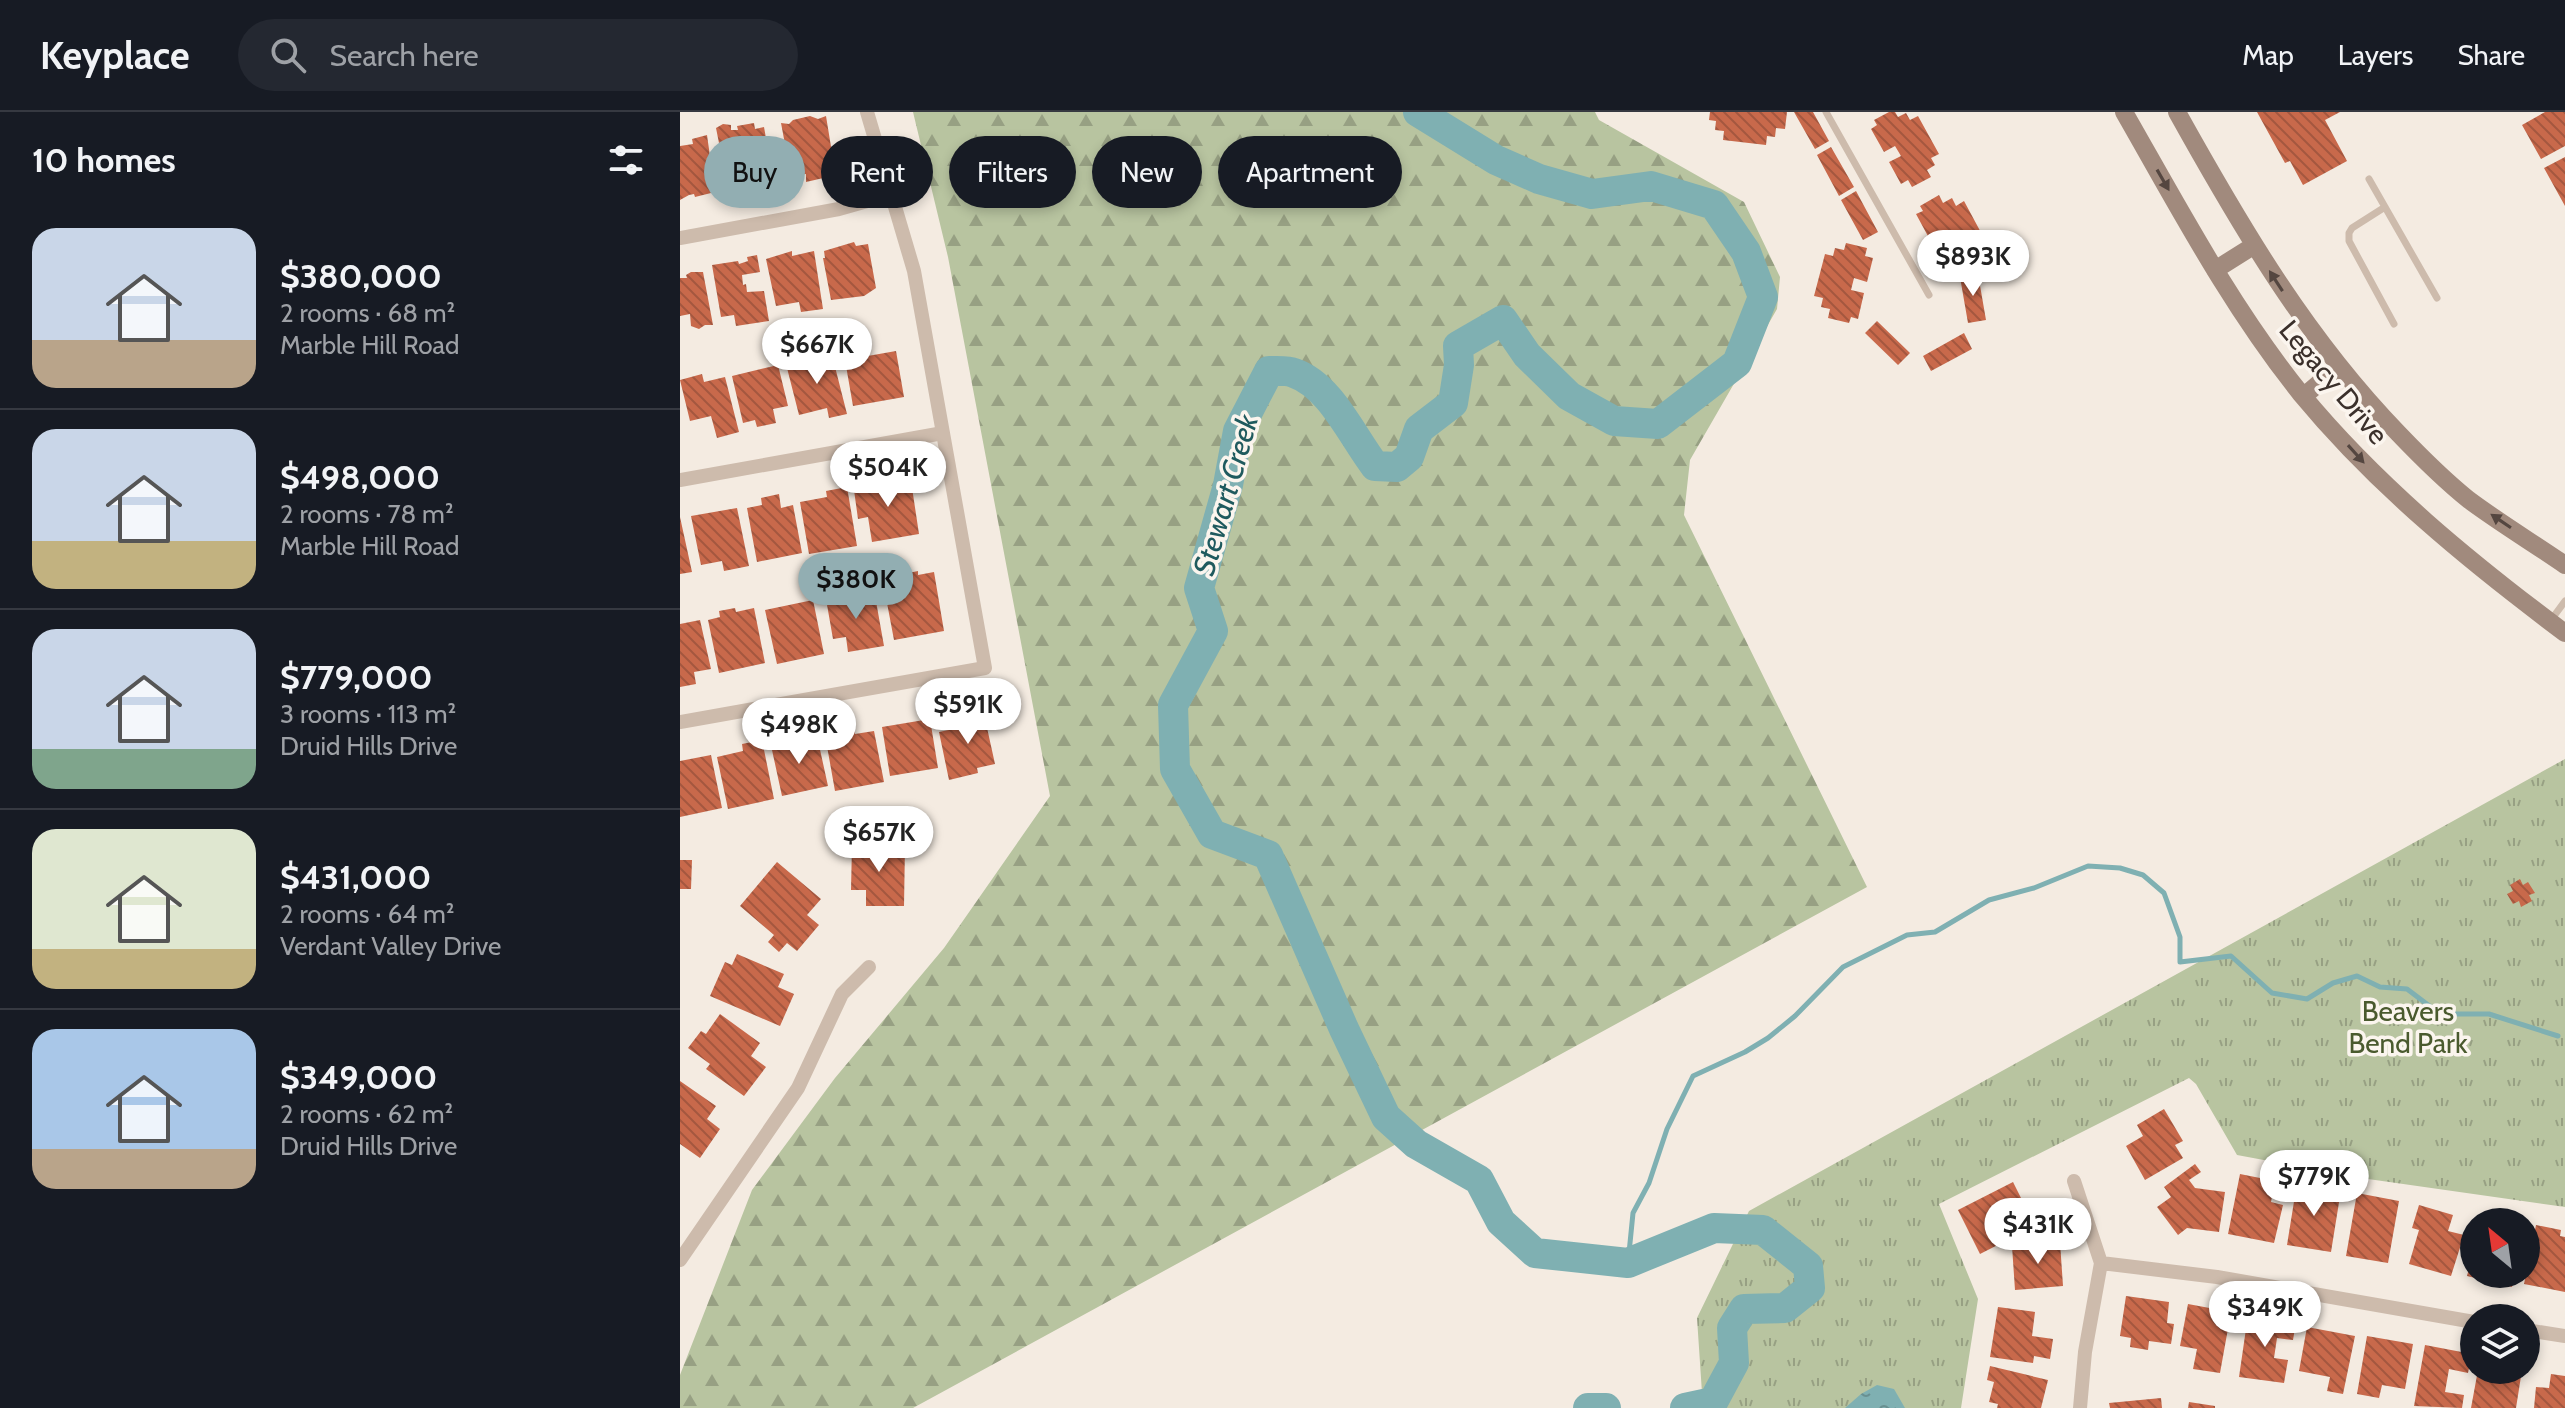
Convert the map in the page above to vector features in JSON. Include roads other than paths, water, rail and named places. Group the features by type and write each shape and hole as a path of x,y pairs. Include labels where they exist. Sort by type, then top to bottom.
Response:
{"main road":[{"name":"Legacy Drive","path":"2124,112 2215,270 2258,336 2304,396 2387,488 2433,529 2565,633"},
{"name":"Legacy Drive","path":"2177,112 2253,246 2287,299 2338,367 2418,453 2468,499 2565,565"},
{"path":"2215,270 2253,246"},
{"path":"2304,396 2338,367"}],"street":[{"path":"867,112 874,136"},
{"path":"680,238 842,208"},
{"path":"680,722 985,668 914,271 896,208"},
{"path":"680,480 943,433"},
{"path":"680,1260 791,1099 842,994 869,967"},
{"path":"2074,1181 2101,1263 2085,1352 2080,1408"},
{"path":"2101,1263 2217,1277 2460,1320"},
{"path":"2540,1332 2565,1336"}],"lane":[{"path":"1826,112 1929,295"},
{"path":"2369,179 2437,298"},
{"path":"2385,207 2352,228 2349,241 2394,324"},
{"path":"2550,622 2565,601"}],"water":[{"path":"1877,1385 1894,1389 1905,1408 1845,1408 1861,1394"}],"waterway":[{"name":"Stewart Creek","path":"1418,112 1496,160 1539,179 1592,194 1651,186 1714,205 1746,252 1763,297 1737,363 1658,424 1614,421 1569,396 1527,355 1503,320 1458,346 1459,365 1453,403 1419,429 1409,457 1397,467 1375,466 1319,388 1291,372 1269,371 1238,431 1228,485 1199,588 1213,631 1173,705 1175,769 1212,834 1268,855 1386,1117 1416,1144 1479,1180 1501,1222 1535,1253 1628,1263 1714,1228 1763,1230 1808,1266 1810,1288 1785,1308 1744,1309 1732,1328 1734,1363 1713,1402 1685,1408"},
{"path":"1628,1263 1633,1213 1649,1183 1667,1129 1693,1076 1768,1038 1795,1016 1843,967 1907,935 1935,932 1989,900 2034,888 2088,866 2120,868 2143,875 2164,893 2180,937 2180,962 2231,956 2272,993 2307,999 2333,983 2357,976 2380,987 2407,989 2440,1014 2489,1014 2558,1036"},
{"name":"Stewart Creek","path":"1588,1408 1606,1408"}],"park label":[{"name":"Beavers Bend Park","path":"2408,1027"}]}
